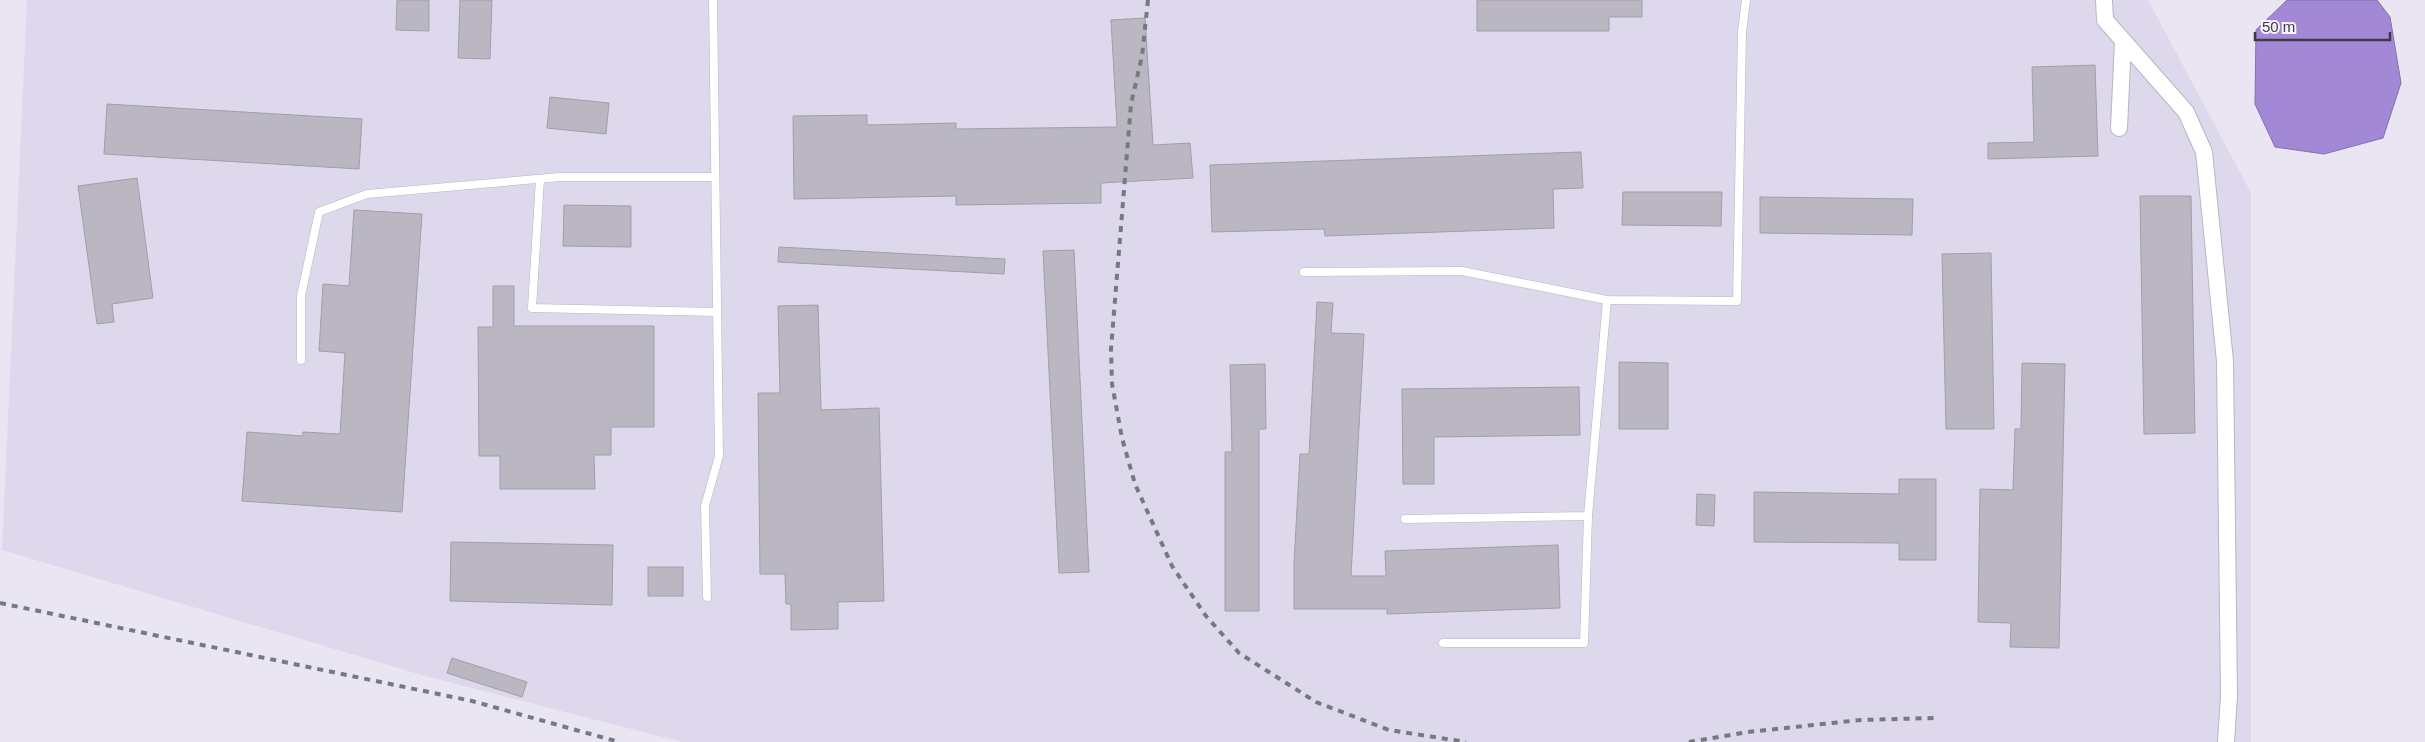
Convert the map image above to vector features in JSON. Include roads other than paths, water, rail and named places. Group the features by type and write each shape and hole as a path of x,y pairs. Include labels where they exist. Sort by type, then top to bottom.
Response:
{"street":[{"path":"2104,0 2105,20 2186,112 2204,152 2225,361 2229,696 2226,742"},
{"path":"2119,128 2123,41"}],"lane":[{"path":"707,597 705,506 719,456 713,0"},
{"path":"1304,272 1462,271 1607,300 1737,301 1742,32 1746,0"},
{"path":"301,360 301,296 319,212 366,194 540,179 715,177"},
{"path":"540,179 532,308 717,312"},
{"path":"1443,643 1584,643 1588,516 1607,300"},
{"path":"1405,519 1588,516"}],"railway":[{"path":"1148,0 1142,56 1131,104 1111,349 1112,384 1122,438 1135,484 1172,566 1206,616 1239,653 1316,702 1389,730 1466,742"},
{"path":"0,603 472,701 619,742"},
{"path":"1689,742 1748,732 1860,720 1934,718"}]}
